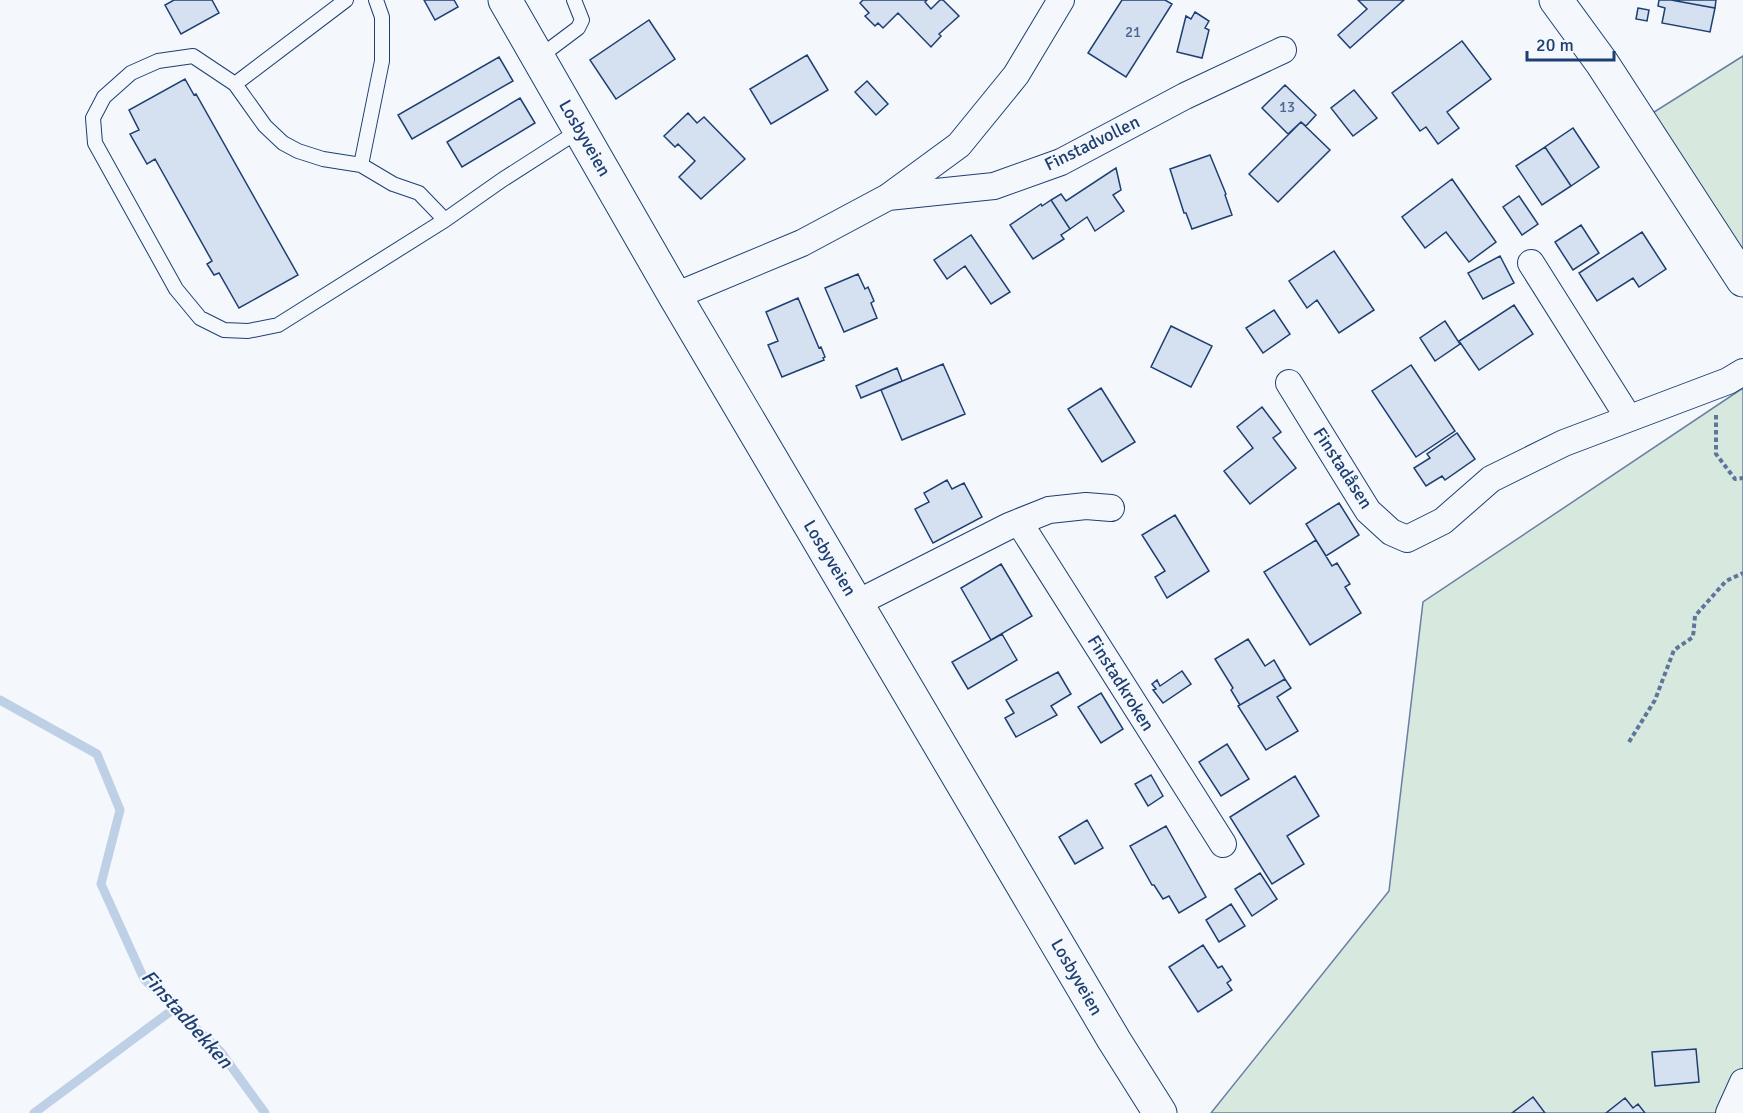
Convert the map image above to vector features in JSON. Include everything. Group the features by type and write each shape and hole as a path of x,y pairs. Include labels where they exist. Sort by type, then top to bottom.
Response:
{"main road":[{"name":"Losbyveien","path":"505,0 675,296 1114,1040 1160,1113"},
{"path":"1556,0 1602,63 1743,280"}],"street":[{"name":"Finstadvollen","path":"675,296 802,243 888,198 959,145 1016,75 1061,0"},
{"name":"Finstadvollen","path":"888,198 994,186 1061,162 1185,96 1283,51"},
{"path":"1532,263 1628,417"},
{"name":"Finstadåsen","path":"1289,383 1368,511 1391,532 1407,539 1443,521 1491,479 1564,443 1728,381 1743,372"},
{"path":"857,603 1019,522 1049,510 1086,506 1111,508"},
{"name":"Finstadkroken","path":"1019,522 1223,844"},
{"path":"1729,1113 1743,1082"}],"lane":[{"path":"235,84 346,0"},
{"path":"361,165 382,61 382,17 376,0"},
{"path":"538,58 578,28 582,20 574,0"},
{"path":"445,220 419,193 393,184 361,165 323,159 298,151 283,143 266,126 235,84 193,56 159,61 131,73 104,97 93,118 95,143 176,289 200,318 224,330 248,331 278,325 445,220 579,130"}],"path":[{"path":"1707,388 1716,414 1716,454 1735,479 1743,478"},
{"path":"1629,742 1655,700 1674,650 1693,637 1695,616 1726,581 1743,573"}],"shaded area":[{"path":"1743,56 1743,277 1643,119"},
{"path":"1743,388 1743,1113 1211,1113 1389,891 1423,602"}],"building":[{"path":"174,0 212,0 219,13 181,34 165,5"},
{"path":"424,0 454,0 458,7 435,20"},
{"path":"863,0 927,0 925,2 931,9 943,0 959,16 939,34 941,36 931,47 898,13 883,28 878,23 875,26 865,16 869,13 860,3"},
{"path":"1122,0 1165,0 1172,4 1126,77 1088,53"},
{"path":"1358,0 1404,0 1350,48 1338,35 1367,9"},
{"path":"1659,0 1715,8 1710,32 1662,23 1665,8 1658,6"},
{"path":"1671,0 1716,0 1715,8"},
{"path":"1638,8 1649,10 1647,21 1636,19"},
{"path":"1195,12 1209,21 1205,28 1209,30 1202,58 1177,52 1186,16 1191,19"},
{"path":"649,20 675,59 616,99 590,60"},
{"path":"1462,41 1491,79 1447,112 1459,128 1438,144 1426,127 1420,131 1392,93"},
{"path":"807,55 828,90 771,124 750,89"},
{"path":"499,57 513,81 412,139 398,115"},
{"path":"185,79 194,95 196,94 298,275 239,308 219,273 214,275 207,264 212,261 155,159 147,164 130,134 139,130 129,110"},
{"path":"867,81 888,104 876,115 855,92"},
{"path":"1285,85 1316,115 1306,126 1301,122 1288,134 1262,108"},
{"path":"1354,90 1377,118 1353,136 1331,108"},
{"path":"520,98 535,123 462,167 447,142"},
{"path":"688,113 697,123 704,117 745,159 701,199 679,177 695,161 678,144 675,147 664,136"},
{"path":"1301,122 1330,150 1278,202 1249,174"},
{"path":"1573,128 1599,167 1571,186 1545,147"},
{"path":"1545,147 1571,186 1542,205 1516,166"},
{"path":"1210,155 1232,215 1192,229 1184,213 1170,169"},
{"path":"1116,168 1121,190 1113,195 1124,211 1095,231 1087,217 1070,229 1051,200 1061,194 1066,201"},
{"path":"1452,179 1496,242 1469,262 1446,232 1425,248 1402,217"},
{"path":"1519,196 1538,224 1522,235 1503,207"},
{"path":"1051,200 1070,229 1061,235 1064,239 1033,259 1010,225"},
{"path":"1581,225 1599,253 1573,270 1555,242"},
{"path":"1642,232 1666,269 1639,287 1633,278 1597,301 1579,273"},
{"path":"971,235 1010,292 991,304 965,266 947,279 934,260"},
{"path":"1334,251 1374,310 1339,333 1317,300 1307,308 1289,281"},
{"path":"1500,256 1514,283 1483,299 1468,273"},
{"path":"858,274 865,289 868,287 874,301 871,303 877,318 844,332 825,288"},
{"path":"798,298 825,357 824,360 782,377 768,345 778,341 766,312"},
{"path":"1514,305 1533,334 1479,370 1459,341"},
{"path":"1274,310 1290,334 1263,353 1246,328"},
{"path":"1445,321 1460,344 1435,361 1420,338"},
{"path":"1171,326 1212,346 1191,387 1151,367"},
{"path":"943,364 965,414 902,440 881,390"},
{"path":"1411,365 1455,431 1416,457 1372,391"},
{"path":"897,368 902,381 861,398 856,386"},
{"path":"1101,388 1135,442 1102,462 1068,409"},
{"path":"1262,407 1281,432 1273,438 1296,468 1250,504 1224,471 1253,448 1237,427"},
{"path":"1457,433 1475,459 1445,480 1442,476 1426,486 1414,468 1430,458 1427,454"},
{"path":"947,480 952,489 964,483 982,517 933,543 915,509 929,502 924,493"},
{"path":"1339,503 1359,535 1326,556 1306,524"},
{"path":"1175,515 1209,571 1167,598 1155,577 1165,571 1142,535"},
{"path":"1316,540 1332,566 1337,563 1350,584 1345,587 1361,613 1310,645 1264,572"},
{"path":"1001,564 1032,616 991,640 961,588"},
{"path":"1002,634 1017,660 968,689 952,662"},
{"path":"1248,639 1265,666 1274,660 1285,679 1240,705 1231,690 1233,688 1215,659"},
{"path":"1182,671 1191,684 1163,703 1153,690 1156,689 1152,684 1157,680 1160,686"},
{"path":"1058,672 1071,694 1051,706 1057,715 1016,737 1005,718 1014,713 1006,700"},
{"path":"1285,679 1291,688 1277,697 1298,731 1266,750 1238,706"},
{"path":"1101,693 1123,729 1101,743 1078,707"},
{"path":"1227,744 1249,779 1221,796 1199,762"},
{"path":"1151,775 1163,796 1148,806 1135,784"},
{"path":"1295,776 1319,816 1287,836 1304,864 1272,884 1230,817"},
{"path":"1087,820 1103,848 1075,864 1059,837"},
{"path":"1166,826 1206,897 1179,913 1169,896 1163,899 1152,885 1130,846"},
{"path":"1260,873 1277,899 1252,916 1235,889"},
{"path":"1231,904 1245,926 1219,942 1206,920"},
{"path":"1203,945 1218,968 1222,966 1231,980 1227,983 1232,990 1198,1012 1169,967"},
{"path":"1696,1049 1699,1082 1655,1086 1652,1052"},
{"path":"1533,1097 1545,1113 1512,1113"},
{"path":"1625,1098 1633,1108 1638,1104 1645,1113 1606,1113"}],"waterway":[{"name":"Finstadbekken","path":"0,700 97,754 120,810 101,884 144,979 220,1051 265,1113"},
{"path":"34,1113 175,1008"}]}
